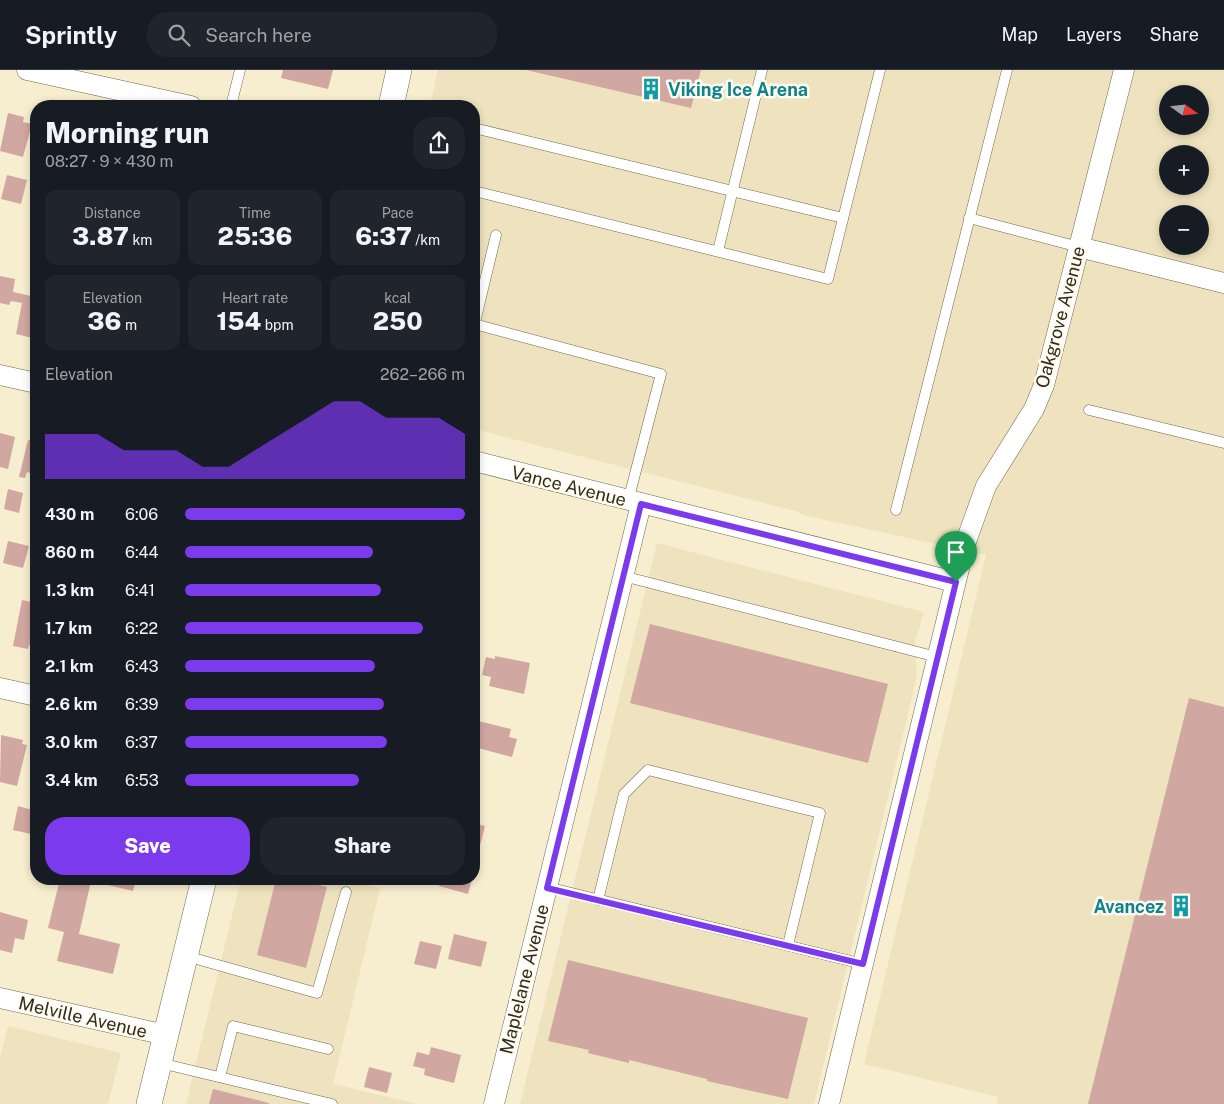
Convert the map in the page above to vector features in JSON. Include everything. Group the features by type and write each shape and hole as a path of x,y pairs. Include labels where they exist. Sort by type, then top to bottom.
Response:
{"street":[{"path":"27,70 164,100"},
{"path":"392,100 399,70"},
{"name":"Oakgrove Avenue","path":"829,1104 937,657 978,503 986,486 1034,409 1044,385 1124,70"},
{"path":"1079,247 1224,283"},
{"path":"0,375 30,382"},
{"name":"Vance Avenue","path":"480,463 956,582"},
{"name":"Maplelane Avenue","path":"494,1104 623,576 635,502"},
{"path":"0,688 30,695"},
{"path":"150,1104 203,885"},
{"name":"Melville Avenue","path":"0,998 166,1036"}],"lane":[{"path":"232,100 240,70"},
{"path":"718,251 762,70"},
{"path":"480,192 828,278 880,70"},
{"path":"896,510 1007,70"},
{"path":"480,129 843,218"},
{"path":"969,218 1079,247"},
{"path":"480,300 496,235"},
{"name":"Maplelane Avenue","path":"480,327 661,374 635,502"},
{"path":"1089,410 1224,443"},
{"path":"623,576 937,657"},
{"path":"598,900 624,794 648,770 820,813 788,945"},
{"path":"547,888 863,964"},
{"path":"186,956 317,994 346,892"},
{"path":"220,1077 233,1026 328,1049"},
{"path":"160,1063 332,1104"}],"shaded area":[{"path":"438,70 1224,70 1224,1104 997,1104 998,1097 864,1064 986,555 803,515 795,511 480,431 480,100 431,100"},
{"path":"657,543 924,612 915,642 917,676 814,1104 520,1104"},
{"path":"240,885 368,885 380,888 333,1084 418,1104 186,1104"},
{"path":"8,1026 121,1053 108,1104 0,1104 0,1058"}],"building":[{"path":"283,70 333,70 328,89 281,78"},
{"name":"Viking Ice Arena","path":"526,70 701,70 691,108"},
{"path":"8,113 24,117 23,122 30,124 30,131 23,157 0,151"},
{"path":"7,175 27,180 21,204 1,199"},
{"path":"0,276 15,279 13,292 30,296 30,338 16,334 22,303 11,301 9,305 0,303"},
{"path":"0,433 15,437 8,469 0,467"},
{"path":"28,440 30,440 30,473 27,472 25,478 19,477"},
{"path":"8,489 23,493 19,513 4,509"},
{"path":"8,541 29,546 23,568 3,563"},
{"path":"22,600 30,602 30,645 28,649 13,646"},
{"path":"650,624 888,684 868,763 630,703"},
{"path":"495,656 530,663 524,694 489,686 491,677 482,675 486,657 495,659"},
{"name":"Avancez","path":"1189,698 1224,707 1224,1104 1088,1104"},
{"path":"480,721 511,729 509,737 517,739 512,757 480,749"},
{"path":"1,735 23,740 22,744 27,745 17,786 0,782"},
{"path":"18,806 30,809 30,834 13,830"},
{"path":"480,825 485,826 480,846"},
{"path":"59,885 90,885 79,934 120,944 113,974 57,961 64,932 48,928"},
{"path":"108,885 134,885 133,891"},
{"path":"274,885 319,885 327,887 306,968 257,955"},
{"path":"439,885 470,885 468,894"},
{"path":"0,912 28,920 24,940 15,938 12,953 0,950"},
{"path":"454,934 487,942 481,967 448,959"},
{"path":"420,941 442,946 436,969 414,964"},
{"path":"568,960 808,1018 788,1099 707,1081 707,1079 629,1060 629,1063 588,1053 589,1050 548,1041"},
{"path":"431,1047 461,1055 454,1083 424,1075 425,1069 413,1066 417,1052 429,1055"},
{"path":"369,1067 392,1073 387,1093 364,1087"},
{"path":"213,1089 269,1103 269,1104 209,1104"}],"place":[{"name":"Viking Ice Arena","path":"651,89"},
{"name":"Avancez","path":"1181,906"}],"route":[{"path":"641,504 956,582 863,964 547,888 641,504"}]}
